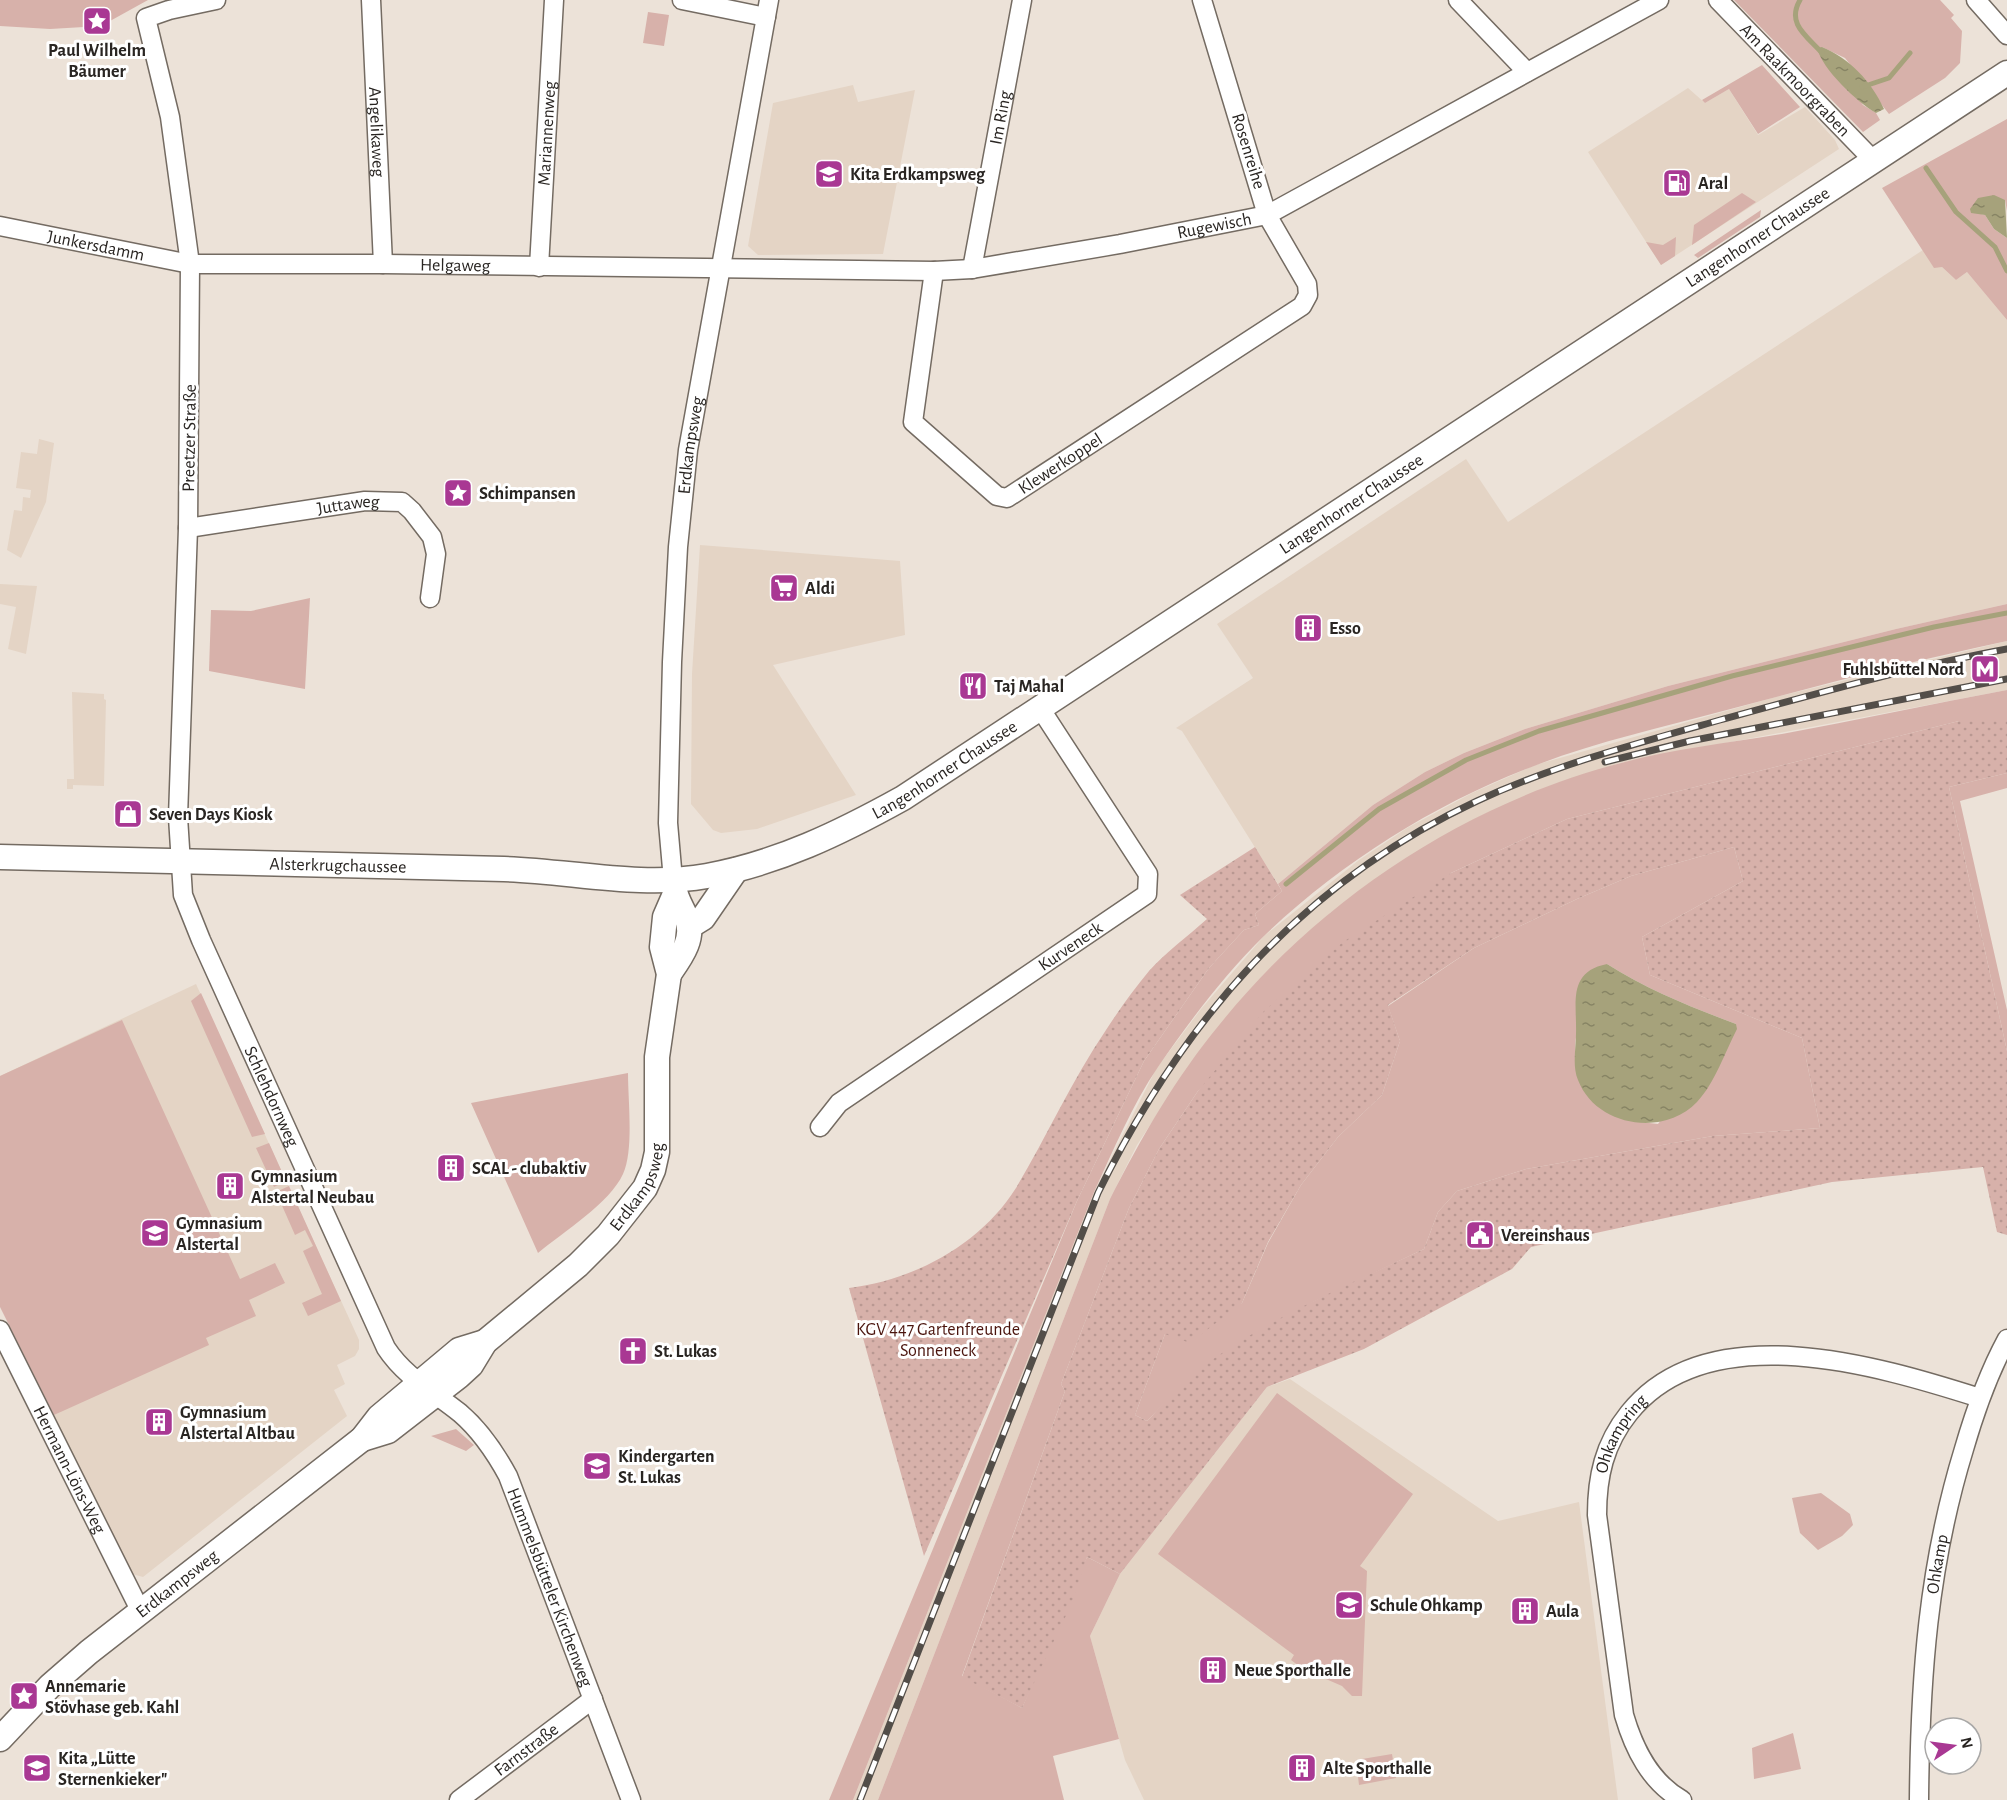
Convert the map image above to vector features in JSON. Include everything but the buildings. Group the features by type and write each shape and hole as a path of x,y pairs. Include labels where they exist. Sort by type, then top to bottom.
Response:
{"main road":[{"name":"Langenhorner Chaussee","path":"674,887 795,852 852,826 903,798 2007,74"},
{"name":"Alsterkrugchaussee","path":"0,857 523,870 674,887"},
{"path":"690,926 703,918 736,870"},
{"name":"Erdkampsweg","path":"669,974 684,951 690,926 674,887"},
{"name":"Erdkampsweg","path":"0,1739 50,1686 140,1610 362,1439 379,1417 428,1390 459,1350 485,1342 578,1265 608,1235 645,1188 653,1170 657,1152 657,1057 669,974 662,947 666,917 674,887"}],"street":[{"name":"Preetzer Straße","path":"180,862 178,817 188,528 190,264 170,117 146,18 169,10 216,0"},
{"name":"Angelikaweg","path":"371,0 383,264"},
{"name":"Mariannenweg","path":"539,267 554,0"},
{"path":"682,0 767,9"},
{"name":"Im Ring","path":"972,269 1022,0"},
{"name":"Rosenreihe","path":"1202,0 1268,215 1304,278 1308,295"},
{"path":"1458,0 1527,72"},
{"name":"Rugewisch","path":"719,270 934,271 972,269 1120,244 1268,215 1659,0"},
{"name":"Am Raakmoorgraben","path":"1718,0 1873,160"},
{"path":"1976,0 2007,35"},
{"name":"Erdkampsweg","path":"674,887 668,824 669,778 678,547 688,450 767,9"},
{"name":"Junkersdamm","path":"0,226 190,264"},
{"name":"Helgaweg","path":"190,264 383,264 719,270"},
{"name":"Klewerkoppel","path":"934,271 913,422 997,496 1007,498 1302,306 1308,295"},
{"name":"Juttaweg","path":"188,528 365,501 402,502 432,537 436,554 430,598"},
{"name":"Kurveneck","path":"820,1127 839,1103 1147,894 1148,874 1040,708"},
{"name":"Schlehdornweg","path":"180,862 183,895 191,918 386,1348 395,1361 428,1390"},
{"name":"Hermann-Löns-Weg","path":"0,1330 140,1610"},
{"name":"Ohkamp","path":"1919,1800 1922,1677 1930,1595 1950,1496 1980,1398 2007,1339"},
{"name":"Ohkampring","path":"1682,1800 1672,1794 1650,1772 1631,1740 1624,1716 1599,1527 1597,1486 1600,1469 1620,1425 1639,1401 1661,1383 1685,1370 1716,1361 1750,1357 1785,1356 1851,1364 1913,1377 1980,1398"},
{"name":"Hummelsbütteler Kirchenweg","path":"428,1390 475,1428 501,1464 515,1493 631,1800"},
{"name":"Farnstraße","path":"459,1800 593,1699"}],"shaded area":[{"name":"Kita Erdkampsweg","path":"853,85 858,102 915,90 883,254 758,255 748,246 773,103"},
{"path":"1688,88 1705,103 1729,89 1758,135 1805,107 1835,140 1839,149 1661,265 1588,152"},
{"path":"1923,250 1934,267 1942,267 1956,280 1967,272 2007,320 2007,604 1668,686 1525,729 1464,753 1425,772 1373,805 1278,884 1182,731 1176,728 1253,678 1217,624 1466,459 1508,522"},
{"path":"39,439 54,443 46,502 21,558 7,550 14,510 22,511 23,497 30,498 31,490 16,488 21,452 37,454"},
{"path":"700,545 900,561 905,635 773,665 856,795 757,829 721,833 713,830 691,804 692,674"},
{"path":"0,584 37,586 26,654 8,649 16,607 0,604"},
{"path":"2007,641 2007,690 1620,763 1547,788 1483,815 1420,850 1330,913 1179,1081 1137,1145 1110,1199 878,1800 853,1800 1094,1192 1156,1069 1201,1009 1264,936 1359,860 1407,828 1472,793 1535,765 1772,698"},
{"path":"72,692 104,694 106,700 104,786 73,785 73,789 67,789 67,779 74,779"},
{"name":"Gymnasium Alstertal","path":"196,984 359,1340 359,1349 355,1356 337,1365 345,1384 334,1390 347,1416 143,1577 132,1574 54,1415 60,1412 0,1076"},
{"name":"Schule Ohkamp","path":"1290,1379 1498,1521 1579,1502 1618,1800 1144,1800 1125,1760 1090,1636 1120,1574 1267,1387"}],"green space":[{"path":"0,0 148,0 101,26 50,29 0,26"},
{"path":"1734,0 1940,0 1954,15 1951,18 1962,31 1960,63 1945,78 1889,114 1845,58 1822,47 1863,105 1876,113 1880,120 1863,132"},
{"path":"648,12 669,15 664,46 643,43"},
{"path":"1762,65 1800,107 1758,134 1729,89 1705,103 1702,100"},
{"path":"2007,119 2007,211 2005,200 1981,214 1985,215 1994,229 2007,238 2007,320 1967,272 1956,280 1942,267 1934,268 1882,188"},
{"path":"1742,193 1756,202 1692,245 1694,225"},
{"path":"1761,210 1760,217 1698,258 1694,255"},
{"path":"1676,237 1675,256 1661,265 1646,242 1663,245"},
{"path":"310,598 305,689 209,671 211,610 251,611"},
{"path":"2007,604 2007,641 1865,674 1628,736 1557,757 1497,781 1426,817 1357,860 1293,909 1249,951 1208,999 1170,1050 1123,1128 1094,1192 853,1800 829,1800 1077,1201 1144,1061 1209,968 1244,930 1259,925 1255,914 1282,891 1278,884 1373,805 1425,772 1464,753 1525,729 1668,686"},
{"path":"2007,690 2007,721 1959,721 1567,819 1451,873 1198,1091 1159,1149 1129,1208 1061,1384 1065,1391 962,1676 1022,1708 1087,1557 1120,1574 1090,1636 1119,1739 1053,1756 1064,1800 878,1800 1110,1199 1147,1131 1204,1044 1260,979 1303,936 1350,897 1400,862 1452,830 1507,803 1563,781 1621,763 1661,754 1782,734"},
{"path":"1959,721 2007,721 2007,773 1949,787 2007,1051 2007,1235 1997,1232 1983,1167 1832,1182 1531,1247 1512,1269 1364,1349 1267,1387 1120,1574 1087,1557 1071,1605 1022,1708 962,1677 1065,1391 1061,1384 1129,1208 1159,1149 1198,1091 1264,1011 1343,942 1451,873 1567,819","holes":["1734,847 1743,881 1642,937 1650,975 1802,1038 1820,1128 1713,1136 1526,1169 1457,1191 1438,1212 1424,1249 1272,1323 1215,1358 1188,1378 1147,1421 1135,1415 1165,1334 1190,1343 1242,1303 1268,1242 1301,1185 1338,1137 1382,1095 1400,1041 1388,1005 1474,948 1631,876"]},
{"path":"2007,773 2007,788 1960,801 2007,1010 2007,1051 1949,787"},
{"name":"KGV 447 Gartenfreunde Sonneneck","path":"1255,847 1282,891 1255,914 1259,925 1244,930 1209,968 1144,1061 1077,1201 924,1556 849,1288 873,1284 921,1268 964,1243 984,1227 1016,1188 1082,1068 1121,1007 1156,964 1207,919 1180,895"},
{"path":"1734,847 1743,881 1642,937 1650,975 1802,1038 1820,1128 1713,1136 1526,1169 1457,1191 1438,1212 1424,1249 1313,1302 1188,1379 1147,1421 1135,1415 1165,1334 1242,1303 1268,1243 1301,1185 1338,1137 1382,1095 1400,1041 1388,1006 1474,948 1631,876","holes":["1607,964 1670,997 1736,1024 1658,1124 1633,1121 1604,1110 1589,1094 1577,1064 1575,1045 1579,1024"]},
{"path":"201,993 265,1134 252,1137 191,1001"},
{"path":"122,1020 240,1279 275,1263 285,1283 249,1300 256,1316 206,1338 209,1345 54,1415 0,1307 0,1076"},
{"path":"628,1073 630,1125 628,1152 623,1174 608,1196 538,1253 471,1103"},
{"path":"269,1143 286,1181 274,1187 256,1148"},
{"path":"289,1186 341,1301 308,1316 302,1303 322,1294 303,1251 313,1246 305,1230 295,1235 276,1192"},
{"path":"1277,1393 1413,1494 1360,1566 1367,1571 1362,1696 1352,1696 1342,1686 1303,1669 1291,1660 1294,1655 1158,1554"},
{"path":"456,1429 474,1445 466,1451 431,1436"},
{"path":"1821,1493 1850,1514 1853,1525 1842,1536 1818,1550 1800,1533 1792,1498"},
{"path":"1793,1733 1801,1769 1754,1779 1752,1748"},
{"path":"1392,1754 1396,1778 1359,1785 1356,1760"}],"water":[{"path":"1822,47 1859,72 1873,89 1884,109 1876,113 1841,84 1820,56 1817,48"},
{"path":"1994,195 2005,200 2007,238 1994,229 1985,215 1971,213 1970,209 1978,198"},
{"path":"1607,964 1654,990 1736,1024 1737,1029 1709,1086 1697,1102 1683,1113 1667,1120 1650,1123 1632,1122 1615,1117 1600,1108 1587,1096 1578,1080 1575,1063 1577,990 1585,974"}],"waterway":[{"path":"1800,0 1796,8 1797,23 1822,53"},
{"path":"1862,87 1889,78 1910,53"},
{"path":"1926,168 1956,212 1995,247 2007,271"},
{"path":"1286,884 1379,809 1466,760 1539,731 1732,676 1934,627 2007,613"}],"railway":[{"path":"860,1800 1098,1193 1131,1130 1168,1071 1208,1015 1253,964 1302,916 1355,873 1414,834 1506,788 1536,776 1658,737 1827,691 2007,649"},
{"path":"1605,762 1690,741 2007,679"}],"place":[{"name":"Paul Wilhelm Bäumer","path":"97,21"},
{"name":"Kita Erdkampsweg","path":"829,174"},
{"name":"Aral","path":"1677,183"},
{"name":"Schimpansen","path":"458,493"},
{"name":"Aldi","path":"784,588"},
{"name":"Esso","path":"1308,628"},
{"name":"Fuhlsbüttel Nord","path":"1985,669"},
{"name":"Taj Mahal","path":"973,686"},
{"name":"Seven Days Kiosk","path":"128,814"},
{"name":"SCAL - clubaktiv","path":"451,1168"},
{"name":"Gymnasium Alstertal Neubau","path":"230,1186"},
{"name":"Gymnasium Alstertal","path":"155,1233"},
{"name":"Vereinshaus","path":"1480,1235"},
{"name":"St. Lukas","path":"633,1351"},
{"name":"Gymnasium Alstertal Altbau","path":"159,1422"},
{"name":"Kindergarten St. Lukas","path":"597,1466"},
{"name":"Schule Ohkamp","path":"1349,1605"},
{"name":"Aula","path":"1525,1611"},
{"name":"Neue Sporthalle","path":"1213,1670"},
{"name":"Annemarie Stövhase geb. Kahl","path":"24,1696"},
{"name":"Kita „Lütte Sternenkieker\"","path":"37,1768"},
{"name":"Alte Sporthalle","path":"1302,1768"}]}
